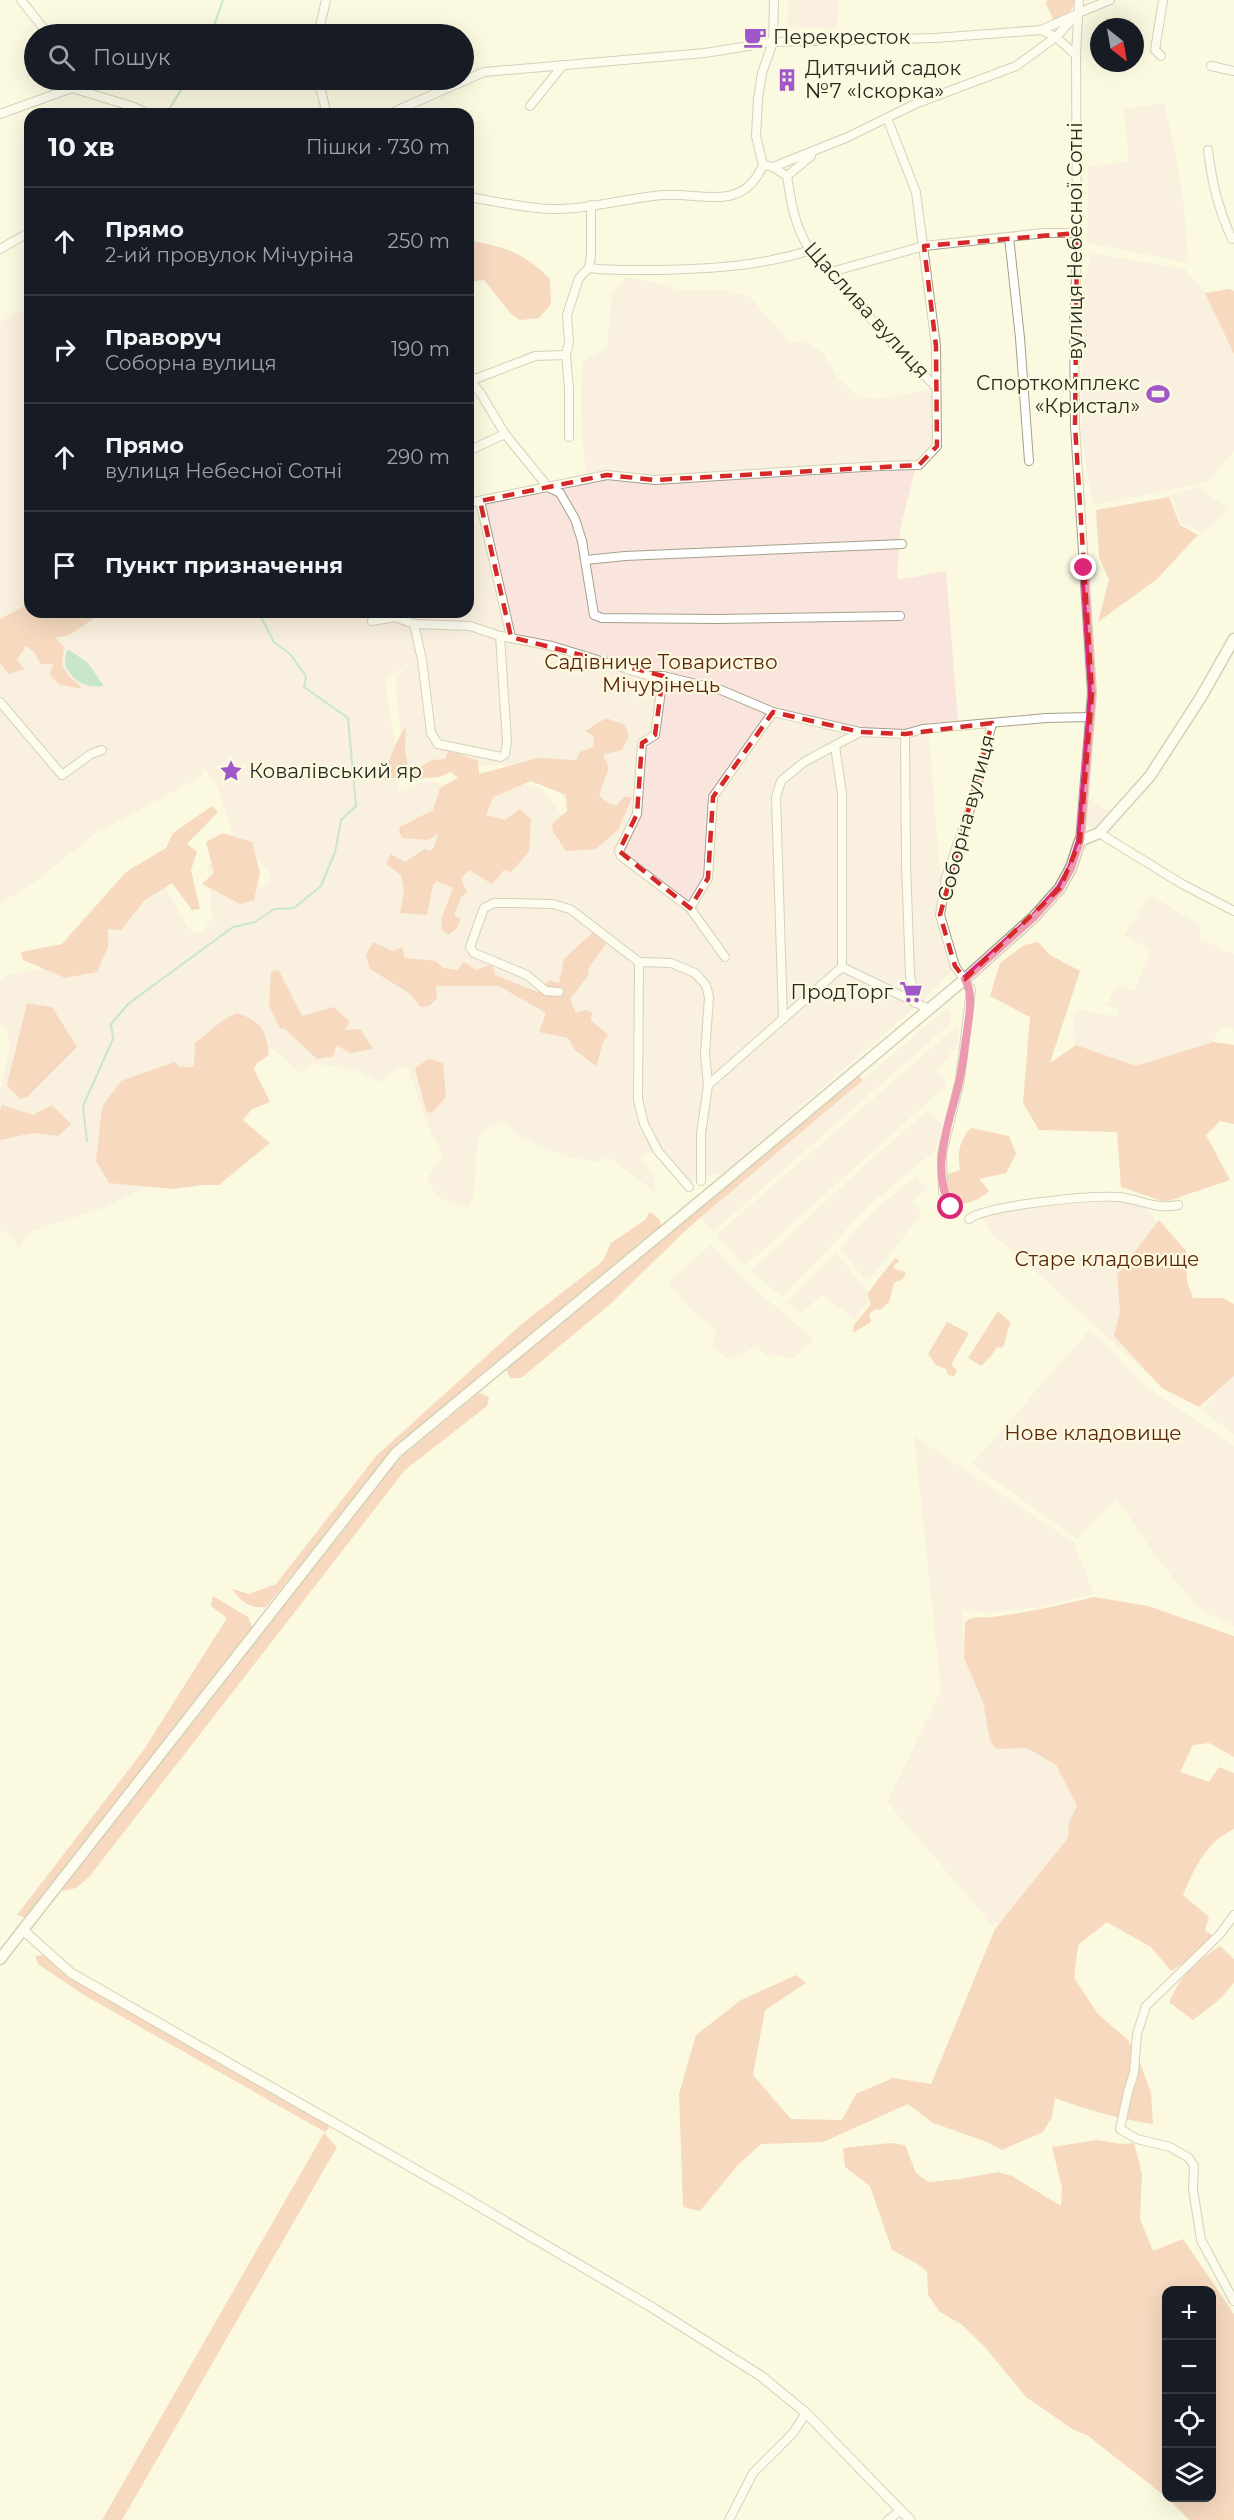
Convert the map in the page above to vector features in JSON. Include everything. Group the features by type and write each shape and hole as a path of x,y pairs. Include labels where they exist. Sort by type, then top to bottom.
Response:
{"main road":[{"path":"0,1959 396,1453 965,979 1034,917 1060,888 1071,868 1080,841 1099,833 1150,776 1233,644"}],"street":[{"path":"21,0 40,24"},
{"path":"320,24 326,0"},
{"path":"474,198 550,209 591,206 665,195 719,199 737,193 756,180 763,165 756,136 758,99 762,73 773,42 774,0"},
{"name":"вулиця Небесної Сотні","path":"1079,0 1076,55 1075,426 1092,693 1080,841"},
{"path":"474,76 484,72 705,52 773,42 935,38 1041,30 1110,0"},
{"path":"1161,56 1155,50 1163,0"},
{"path":"773,167 817,151 915,104 1016,66 1056,37 1078,13"},
{"path":"1041,30 1056,37 1076,55"},
{"path":"531,106 563,65"},
{"path":"1211,66 1234,71"},
{"path":"0,114 57,90"},
{"path":"87,90 136,108"},
{"path":"321,90 325,108"},
{"path":"403,108 443,90"},
{"path":"474,502 607,475 655,480 919,465 937,446 936,346 916,192 887,118"},
{"path":"1208,150 1213,191 1233,239"},
{"path":"763,165 773,167 787,176 817,151"},
{"name":"Щаслива вулиця","path":"787,176 792,212 799,232 811,250 891,342 936,387"},
{"path":"569,437 570,388 567,315 579,278 589,268 591,206"},
{"path":"831,272 924,246 1045,232 1077,233"},
{"path":"0,249 24,235"},
{"path":"1009,237 1020,338 1029,461"},
{"path":"589,268 616,271 702,270 778,260 811,250"},
{"path":"474,376 506,368 535,356 567,355"},
{"path":"474,387 505,434 548,487 560,493 575,519 586,560 591,607 594,615 602,618 728,619 900,616"},
{"path":"474,447 505,434"},
{"path":"480,501 512,637"},
{"path":"586,560 625,556 902,544"},
{"path":"372,621 384,618"},
{"path":"401,618 414,624 470,626 650,676 663,676 721,690 773,712 860,732 905,734 923,729 1090,717"},
{"path":"414,624 431,733 438,744 501,757 506,754 507,742 500,636"},
{"path":"663,676 655,735 642,743 637,814 619,851 621,856 690,908 726,957"},
{"path":"0,702 62,775 91,754 102,750"},
{"path":"690,908 708,878 713,797 773,712"},
{"name":"Соборна вулиця","path":"951,1207 943,1192 942,1153 960,1080 971,990 956,966 940,915 946,877 974,798 992,723"},
{"path":"783,1019 776,797 781,781 804,762 860,732"},
{"path":"905,734 910,975 916,1003"},
{"path":"708,1085 842,967 842,794 835,746"},
{"path":"1099,833 1182,884 1234,911"},
{"path":"559,992 546,991 527,975 474,953 471,947 484,908 494,903 513,903 552,904 570,909 639,963 671,963 695,973 706,985 709,997 705,1054 708,1085 701,1134 701,1181"},
{"path":"639,963 638,1100 644,1124 658,1151 689,1187"},
{"path":"842,967 929,1009"},
{"path":"969,1219 976,1214 1016,1206 1090,1197 1122,1198 1160,1207 1178,1204"},
{"path":"1234,1915 1220,1934 1146,2006 1137,2034 1134,2073 1120,2129 1137,2139 1170,2147 1189,2158 1194,2166 1193,2189 1201,2240 1234,2301"},
{"path":"23,1930 71,1973 653,2308 761,2376 806,2413 910,2520"},
{"path":"729,2520 753,2473 793,2433 806,2413"},
{"path":"888,2520 900,2511"}],"highlighted area":[{"path":"1077,233 1075,426 1092,693 1080,841 1060,888 965,979 955,966 940,915 992,723 905,734 860,732 773,712 713,797 708,878 690,908 619,851 637,814 642,743 655,735 663,676 511,637 480,501 607,475 655,480 919,465 937,446 936,346 924,246"}],"green space":[{"path":"788,0 838,0 837,29 787,27"},
{"path":"1164,103 1180,182 1188,263 1087,243 1088,166 1129,162 1124,109"},
{"name":"Спорткомплекс «Кристал»","path":"1090,253 1185,269 1205,293 1234,354 1234,451 1208,482 1096,505 1092,501 1081,434 1081,287 1087,274"},
{"name":"Садівниче Товариство Мічурінець","path":"626,277 665,285 679,291 726,290 749,296 791,343 804,339 824,354 837,377 858,397 882,399 936,387 934,444 918,458 900,529 897,577 898,580 946,571 958,721 928,723 941,881 937,914 952,971 920,1003 723,1174 710,1175 688,1184 657,1148 641,1158 655,1179 655,1192 608,1157 596,1162 564,1156 519,1137 506,1122 489,1126 481,1134 476,1154 472,1200 467,1209 438,1196 427,1178 443,1155 426,1122 408,1068 396,1068 381,1083 356,1071 328,1065 310,1064 303,1073 274,1050 268,1049 164,1178 101,1209 29,1232 19,1248 8,1232 0,1231 0,1092 10,1045 7,1027 0,1024 0,979 8,975 47,968 162,881 188,928 194,932 202,932 212,918 208,866 213,862 249,888 261,887 271,881 266,868 236,839 213,779 202,766 202,776 95,834 35,882 0,904 0,647 76,618 474,618 474,502 556,492 587,482 582,422 583,361 607,348 612,293","holes":["407,665 395,679 404,769 544,763 582,830 581,844 570,852 572,847 565,819 542,788 528,784 504,788 448,785 427,781 399,789 393,767 399,751 392,729 385,679"]},
{"path":"24,311 24,612 0,621 0,321"},
{"path":"1199,487 1229,509 1203,533 1181,523 1170,494"},
{"path":"1089,798 1104,809 1112,811 1111,815 1097,827 1091,829 1086,824"},
{"path":"1150,895 1202,926 1198,938 1234,954 1234,1029 1220,1027 1213,1042 1136,1066 1076,1045 1072,1035 1076,1009 1118,1017 1119,1010 1106,1005 1114,989 1122,986 1135,991 1150,949 1124,935"},
{"path":"948,1007 952,1022 713,1232 701,1218"},
{"path":"958,1025 958,1045 937,1070 947,1085 745,1266 716,1235"},
{"path":"928,1110 942,1125 936,1150 872,1203 782,1297 751,1271 857,1172"},
{"path":"916,1177 927,1187 912,1202 922,1214 867,1282 840,1248 876,1208"},
{"name":"Старе кладовище","path":"1123,1200 1145,1208 1155,1218 1170,1275 1160,1374 1150,1376 1015,1253 993,1236 981,1215 1044,1204"},
{"path":"711,1245 750,1285 814,1339 794,1358 767,1355 755,1347 744,1354 726,1358 713,1348 716,1330 689,1308 668,1282"},
{"path":"836,1253 866,1290 868,1303 854,1319 822,1295 802,1313 787,1302"},
{"name":"Нове кладовище","path":"1090,1329 1149,1389 1234,1446 1234,1626 1200,1610 1158,1560 1117,1499 1077,1539 972,1464"},
{"path":"1234,1371 1234,1434 1202,1411"},
{"path":"914,1436 1074,1543 1094,1594 1041,1607 990,1613 963,1610 964,1658 983,1702 990,1741 996,1749 1027,1748 1056,1765 1077,1806 1069,1822 1068,1838 1002,1922 990,1926 984,1915 887,1802 941,1690"}],"shaded area":[{"path":"1047,0 1074,0 1074,4 1065,16 1054,21 1046,4"},
{"path":"474,241 513,252 531,262 550,279 551,304 539,318 520,320 511,314 484,280 474,282"},
{"path":"1229,289 1234,291 1234,354 1205,293"},
{"path":"1169,497 1180,525 1198,535 1157,579 1098,622 1109,580 1099,557 1096,510"},
{"path":"24,606 24,618 95,618 71,634 56,638 64,647 62,665 68,675 83,689 60,685 49,674 54,664 41,664 33,651 26,646 17,659 24,669 9,674 0,663 0,619"},
{"path":"69,650 88,663 104,686 86,685 72,676 65,665 66,651"},
{"path":"606,718 625,725 629,736 622,750 603,755 609,768 599,795 606,802 616,806 624,796 632,798 618,830 596,849 566,851 553,832 552,824 567,811 566,795 531,781 493,797 486,815 505,820 519,809 531,819 529,852 511,872 504,870 492,884 469,870 461,879 467,892 461,897 454,915 461,919 457,928 448,935 441,929 442,917 453,888 437,881 433,885 427,915 400,913 404,892 401,875 386,864 391,854 405,862 424,849 430,851 434,848 438,834 427,840 402,838 399,832 400,827 433,810 440,788 458,778 451,772 439,777 404,780 401,776 385,780 382,776 406,726 405,750 409,773 432,760 445,759 449,750 478,761 479,774 538,758 576,760 580,752 593,747 594,736 585,731"},
{"path":"212,806 218,812 187,844 197,852 191,870 200,909 192,910 172,883 145,900 121,930 108,929 108,947 97,972 65,978 23,960 21,952 62,944 126,872 166,848 173,833"},
{"path":"223,833 252,842 260,873 254,900 240,904 202,884 214,873 206,842"},
{"path":"593,932 606,944 589,967 588,976 570,999 576,1013 584,1010 592,1012 591,1020 608,1035 603,1042 596,1066 575,1050 568,1038 539,1032 546,1013 499,986 436,986 437,999 429,1006 421,1007 409,993 370,969 366,955 373,942 393,951 402,947 405,958 436,961 443,968 457,970 464,962 476,970 492,964 495,975 538,992 549,980 559,983 564,959"},
{"path":"1038,942 1050,955 1080,971 1050,1063 1076,1045 1136,1066 1213,1042 1234,1045 1234,1124 1220,1121 1206,1135 1230,1180 1165,1202 1121,1187 1117,1132 1039,1130 1023,1103 1030,1017 990,996 1000,963 1024,945"},
{"path":"278,969 302,1016 334,1007 350,1022 344,1030 360,1029 373,1049 350,1053 336,1045 334,1056 317,1059 285,1029 280,1028 269,1005 271,972"},
{"path":"27,1003 52,1007 77,1047 27,1097 20,1099 7,1085"},
{"path":"237,1013 257,1023 266,1039 269,1055 257,1063 254,1069 270,1102 252,1109 243,1120 270,1143 219,1185 173,1189 109,1183 96,1161 102,1107 121,1081 174,1062 180,1067 194,1067 195,1043 223,1020"},
{"path":"429,1059 443,1063 446,1097 432,1113 426,1111 415,1068"},
{"path":"859,1076 863,1080 686,1230 609,1305 521,1378 510,1378 506,1369"},
{"path":"2,1105 33,1115 52,1105 71,1124 58,1136 33,1133 0,1140"},
{"path":"971,1128 1009,1136 1016,1154 1006,1173 979,1179 989,1191 977,1199 954,1203 945,1186 945,1175 960,1170 960,1148"},
{"path":"650,1212 659,1219 662,1226 400,1443 266,1607 251,1606 239,1598 232,1589 249,1594 276,1584 377,1455 524,1322 603,1261 611,1243 645,1220"},
{"path":"1159,1220 1186,1251 1187,1281 1193,1298 1223,1298 1234,1304 1234,1376 1199,1407 1162,1388 1114,1336 1120,1311 1117,1275"},
{"path":"895,1258 899,1262 894,1265 894,1269 906,1272 903,1279 894,1283 889,1302 880,1310 875,1309 869,1314 871,1322 853,1333 854,1325 871,1304 867,1294"},
{"path":"998,1311 1011,1323 1002,1348 997,1347 981,1366 968,1358"},
{"path":"947,1322 969,1333 953,1361 952,1366 957,1370 954,1376 948,1375 946,1369 936,1365 928,1354"},
{"path":"479,1393 489,1397 487,1406 405,1470 89,1877 76,1888 62,1891 66,1882 389,1471 405,1454"},
{"path":"213,1596 248,1617 252,1627 26,1918 17,1915 143,1751 227,1618 211,1606"},
{"path":"1094,1597 1148,1606 1234,1636 1234,1757 1209,1743 1193,1745 1180,1772 1209,1782 1219,1767 1234,1773 1234,1829 1224,1834 1202,1856 1183,1895 1209,1917 1205,1930 1214,1937 1188,1961 1171,1971 1151,1947 1107,1922 1078,1945 1074,1978 1098,2014 1128,2040 1140,2063 1151,2093 1153,2124 1104,2114 1055,2098 1052,2117 1043,2132 1002,2150 987,2142 933,2123 908,2104 823,2142 761,2144 738,2165 700,2211 683,2207 679,2094 696,2035 741,2000 796,1975 806,1983 765,2010 753,2075 791,2119 842,2120 856,2094 893,2078 931,2084 995,1929 1068,1838 1069,1822 1077,1806 1056,1765 1027,1748 996,1749 990,1741 983,1702 964,1658 965,1622 974,1618 1018,1613"},
{"path":"1220,1946 1234,1959 1234,1983 1220,1999 1193,2020 1169,2002 1179,1983 1190,1970"},
{"path":"45,1955 327,2123 329,2128 325,2132 84,1995 38,1964 35,1956"},
{"path":"324,2133 337,2147 122,2520 102,2520"},
{"path":"1097,2140 1122,2144 1134,2143 1142,2174 1140,2219 1153,2251 1183,2239 1215,2286 1162,2286 1162,2494 1087,2435 1074,2430 1026,2397 984,2346 961,2324 940,2312 928,2295 927,2271 892,2250 870,2186 845,2167 843,2148 891,2143 905,2145 916,2173 928,2182 998,2172 1012,2176 1061,2206 1062,2188 1052,2147"},
{"path":"1216,2288 1234,2314 1234,2520 1189,2520 1172,2502 1216,2502"}],"waterway":[{"path":"215,24 223,0"},
{"path":"170,108 181,90"},
{"path":"87,1141 83,1106 113,1039 111,1024 128,1004 233,927 255,922 274,909 294,908 321,886 335,852 341,820 356,806 348,718 304,687 306,676 290,654 274,642 262,618"}],"place":[{"name":"Перекресток","path":"755,37"},
{"name":"Дитячий садок №7 «Іскорка»","path":"787,80"},
{"name":"Спорткомплекс «Кристал»","path":"1158,394"},
{"name":"Ковалівський яр","path":"231,771"},
{"name":"ПродТорг","path":"911,992"}],"route":[{"path":"951,1207 943,1192 942,1153 960,1080 969,1018 971,990 965,979 1034,917 1060,888 1071,868 1080,841 1092,693 1084,568"}]}
